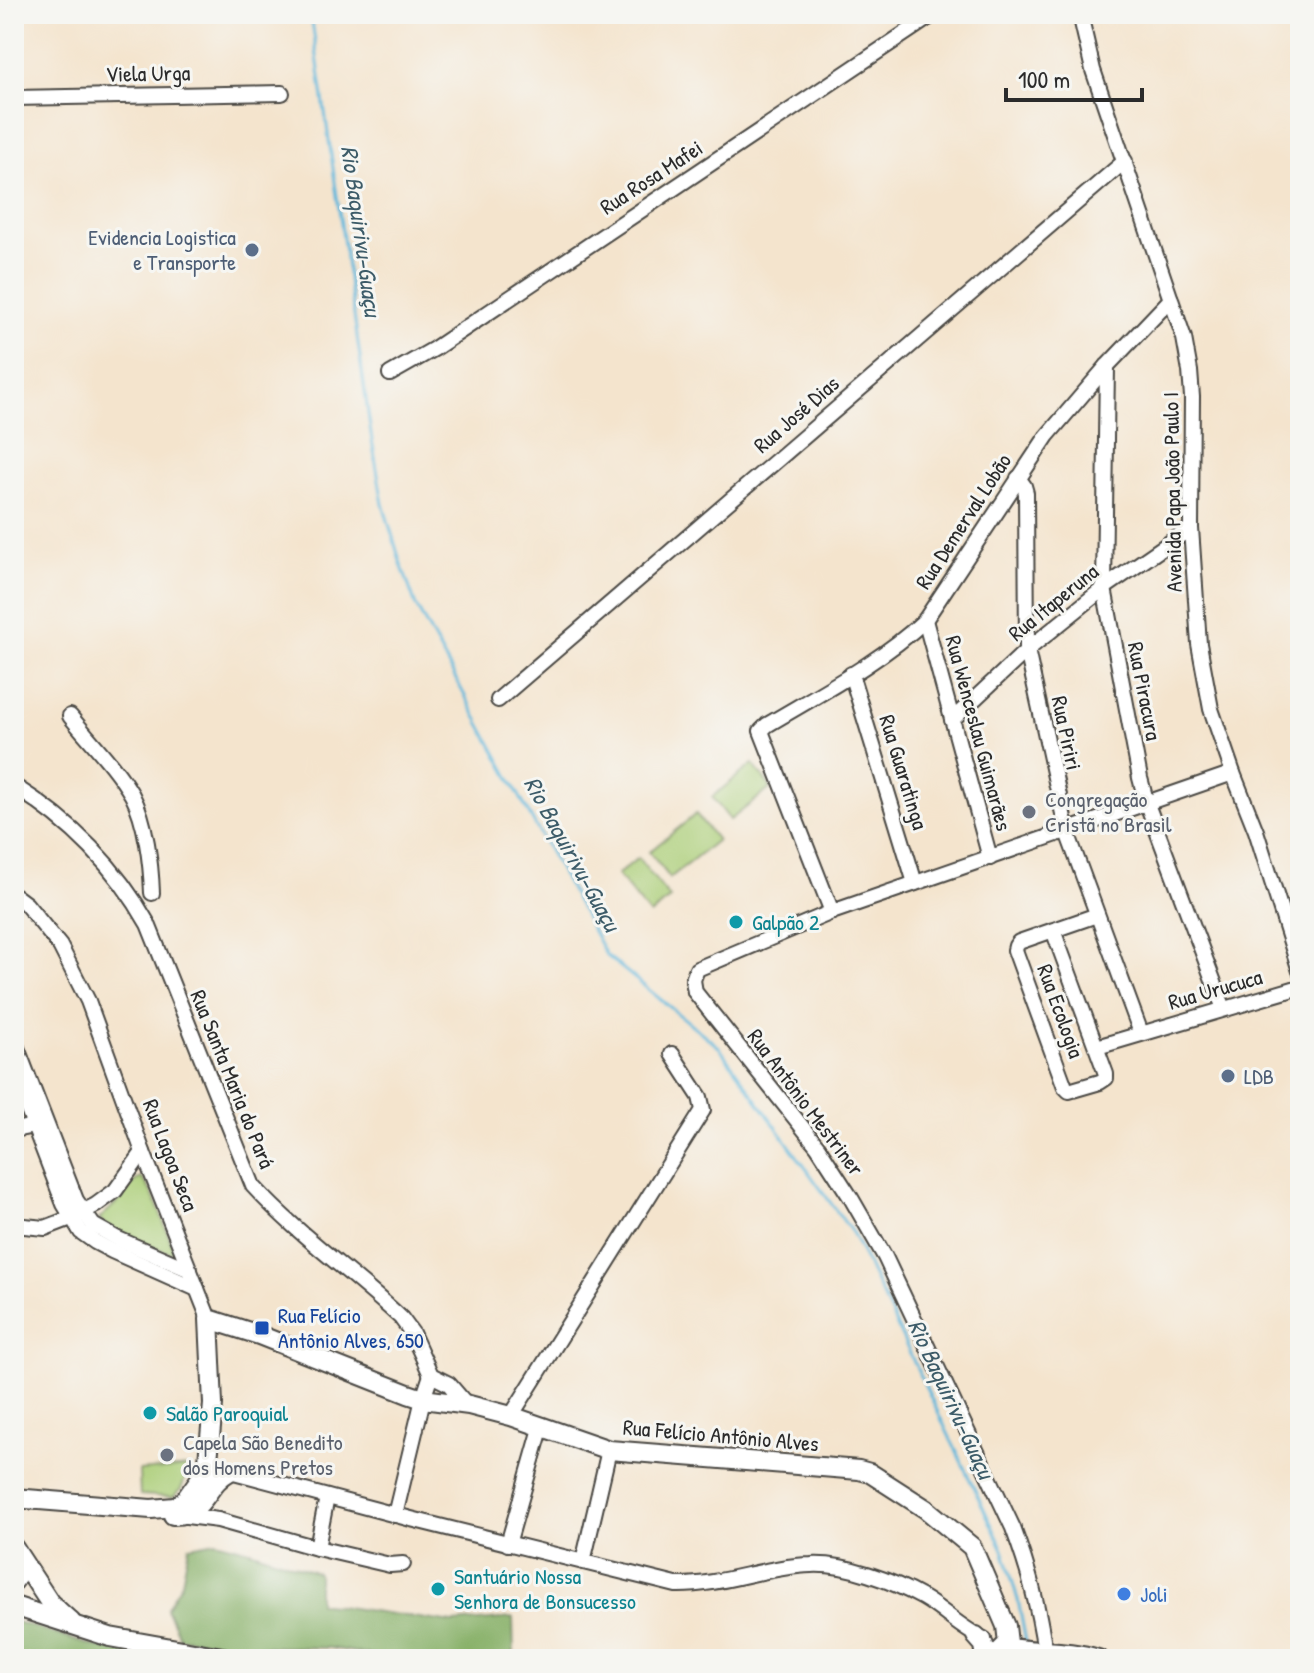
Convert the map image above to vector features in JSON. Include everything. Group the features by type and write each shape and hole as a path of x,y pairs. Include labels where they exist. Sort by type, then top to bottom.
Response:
{"main road":[{"name":"Rua Felício Antônio Alves","path":"209,1319 259,1335 423,1399 467,1405 511,1416 609,1450 859,1470 880,1477 972,1547 1006,1626 1008,1643 1013,1652"},
{"name":"Rua Lagoa Seca","path":"205,1495 213,1404 209,1319"},
{"path":"14,1498 151,1509 175,1507 185,1500 202,1476 210,1457"},
{"path":"151,1509 158,1514 179,1515 196,1509 219,1477 230,1471"},
{"path":"14,1581 17,1553"},
{"path":"17,1553 50,1603 76,1627"},
{"path":"14,1606 110,1637 233,1659"},
{"path":"976,1636 984,1645 1013,1652 1059,1651 1098,1659"}],"street":[{"name":"Rua Rosa Mafei","path":"390,374 434,349 934,14"},
{"name":"Avenida Papa João Paulo I","path":"1080,14 1093,70 1184,338 1192,397 1191,528 1202,657 1211,709 1256,831 1300,971"},
{"name":"Viela Urga","path":"14,98 282,93"},
{"name":"Rua José Dias","path":"498,700 1125,161"},
{"name":"Rua Demerval Lobão","path":"832,912 761,731 851,674 913,632 925,620 1047,436 1107,366 1171,299"},
{"name":"Rua Piracura","path":"1107,366 1104,588 1147,804 1224,1009"},
{"name":"Rua Piriri","path":"1018,478 1026,493 1027,650 1067,832 1141,1033"},
{"name":"Rua Itaperuna","path":"952,720 1027,650 1104,588 1191,528"},
{"name":"Rua Wenceslau Guimarães","path":"925,620 990,858"},
{"name":"Rua Guaratinga","path":"851,674 915,883"},
{"path":"70,716 121,778 134,799 151,867 148,924"},
{"path":"832,912 1233,773"},
{"name":"Rua Santa Maria do Pará","path":"14,786 59,817 91,847 136,903 148,924 253,1186 310,1241 401,1318 412,1333 431,1375 449,1384 467,1405"},
{"path":"136,903 152,893"},
{"name":"Rua Lagoa Seca","path":"14,895 26,904 60,946 88,1001 209,1319"},
{"name":"Rua Antônio Mestriner","path":"832,912 697,969 693,980 695,992 818,1147 885,1257 1013,1528 1028,1568 1039,1609 1013,1652"},
{"path":"1097,915 1053,930 1097,1047"},
{"name":"Rua Ecologia","path":"1053,930 1019,942 1015,950 1067,1090 1106,1078 1097,1047"},
{"name":"Rua Urucuca","path":"1097,1047 1300,987"},
{"path":"14,1040 76,1200 81,1232 95,1242 197,1289"},
{"path":"511,1416 703,1110 700,1097 672,1054"},
{"path":"14,1074 64,1204 103,1231 190,1270"},
{"path":"14,1130 34,1126"},
{"path":"14,1225 45,1228 101,1202 115,1191 143,1152"},
{"path":"395,1515 431,1375"},
{"path":"508,1544 542,1425"},
{"path":"583,1562 609,1450"},
{"path":"210,1457 214,1465 230,1471 665,1583 689,1586 796,1566 828,1565 891,1583 924,1598 976,1636"},
{"path":"205,1495 211,1513 218,1520"},
{"path":"317,1548 327,1497"},
{"path":"179,1515 218,1520 390,1565 403,1564"}],"green space":[{"path":"753,764 771,788 730,820 712,797"},
{"path":"696,814 717,840 670,878 649,852"},
{"path":"638,858 670,898 650,915 617,875"},
{"path":"141,1178 156,1202 175,1254 125,1237 99,1219"},
{"path":"190,1467 181,1489 173,1497 140,1495 139,1471"},
{"path":"216,1541 318,1573 318,1603 453,1623 513,1618 514,1659 397,1659 329,1648 241,1646 180,1638 166,1609 182,1582 189,1546"},
{"path":"14,1621 96,1647 183,1659 14,1659"}],"waterway":[{"name":"Rio Baquirivu-Guaçu","path":"311,14 383,504 416,606 606,955 719,1047 853,1234 1003,1549 1026,1642"}],"place":[{"name":"Evidencia Logistica e Transporte","path":"252,250"},
{"name":"Congregação Cristã no Brasil","path":"1029,812"},
{"name":"Galpão 2","path":"736,922"},
{"name":"LDB","path":"1228,1076"},
{"name":"Rua Felício Antônio Alves, 650","path":"262,1328"},
{"name":"Salão Paroquial","path":"150,1413"},
{"name":"Capela São Benedito dos Homens Pretos","path":"167,1455"},
{"name":"Santuário Nossa Senhora de Bonsucesso","path":"438,1589"},
{"name":"Joli","path":"1124,1594"}]}
